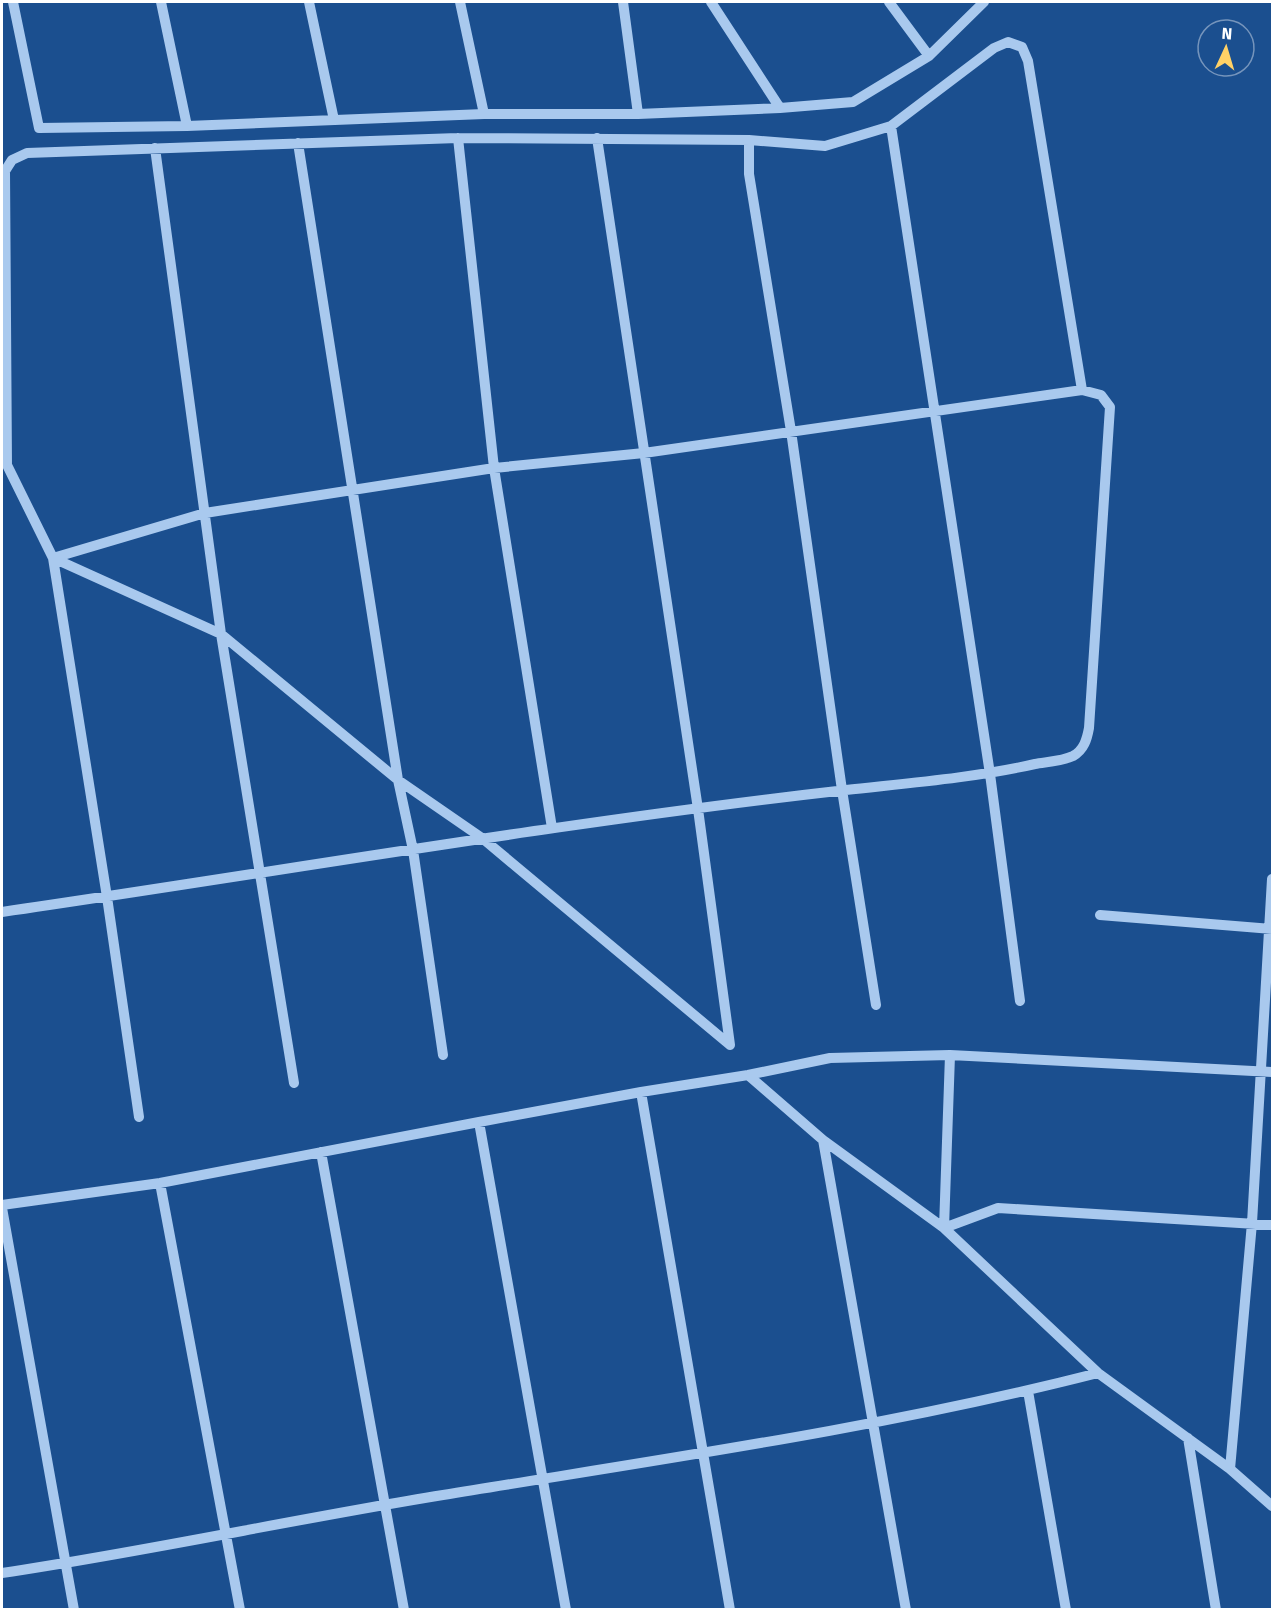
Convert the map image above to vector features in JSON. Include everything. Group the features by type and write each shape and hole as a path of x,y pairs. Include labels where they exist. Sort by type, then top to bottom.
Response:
{"street":[{"path":"13,2 39,128 187,126 484,114 638,114 780,108 854,102 929,56 984,2"},
{"path":"161,2 187,126"},
{"path":"309,2 334,120"},
{"path":"460,2 484,114"},
{"path":"623,2 638,114"},
{"path":"711,2 780,108"},
{"path":"889,2 929,56"},
{"path":"139,1117 107,897 53,558 7,465 4,171 12,160 27,153 458,138 749,140 825,146 891,126 994,48 1008,42 1022,47 1028,61 1082,390"},
{"path":"891,126 990,774 1020,1001"},
{"path":"458,138 494,468 552,828"},
{"path":"53,558 221,634 398,780 482,838 730,1045 698,809 597,138"},
{"path":"749,140 749,174 791,431 842,790 876,1005"},
{"path":"298,143 398,780 413,850 443,1055"},
{"path":"155,148 221,634 294,1083"},
{"path":"2,912 552,828 842,790 990,774 1074,756 1086,744 1089,728 1110,407 1101,395 1082,390 644,453 494,468 205,513 53,558"},
{"path":"1230,1469 1252,1223 1271,928 1272,879"},
{"path":"1100,915 1271,928"},
{"path":"944,1228 950,1055"},
{"path":"74,1610 2,1207 160,1183 830,1058 950,1055 1272,1072"},
{"path":"748,1075 823,1140 944,1228 1098,1373 1230,1469 1272,1506"},
{"path":"641,1092 730,1610"},
{"path":"479,1122 566,1610"},
{"path":"823,1140 871,1423 906,1610"},
{"path":"321,1152 404,1610"},
{"path":"160,1183 240,1610"},
{"path":"944,1228 998,1208 1272,1225"},
{"path":"2,1573 226,1535 385,1504 871,1423 1028,1391 1098,1373"},
{"path":"1028,1391 1066,1610"},
{"path":"1188,1438 1216,1610"}]}
